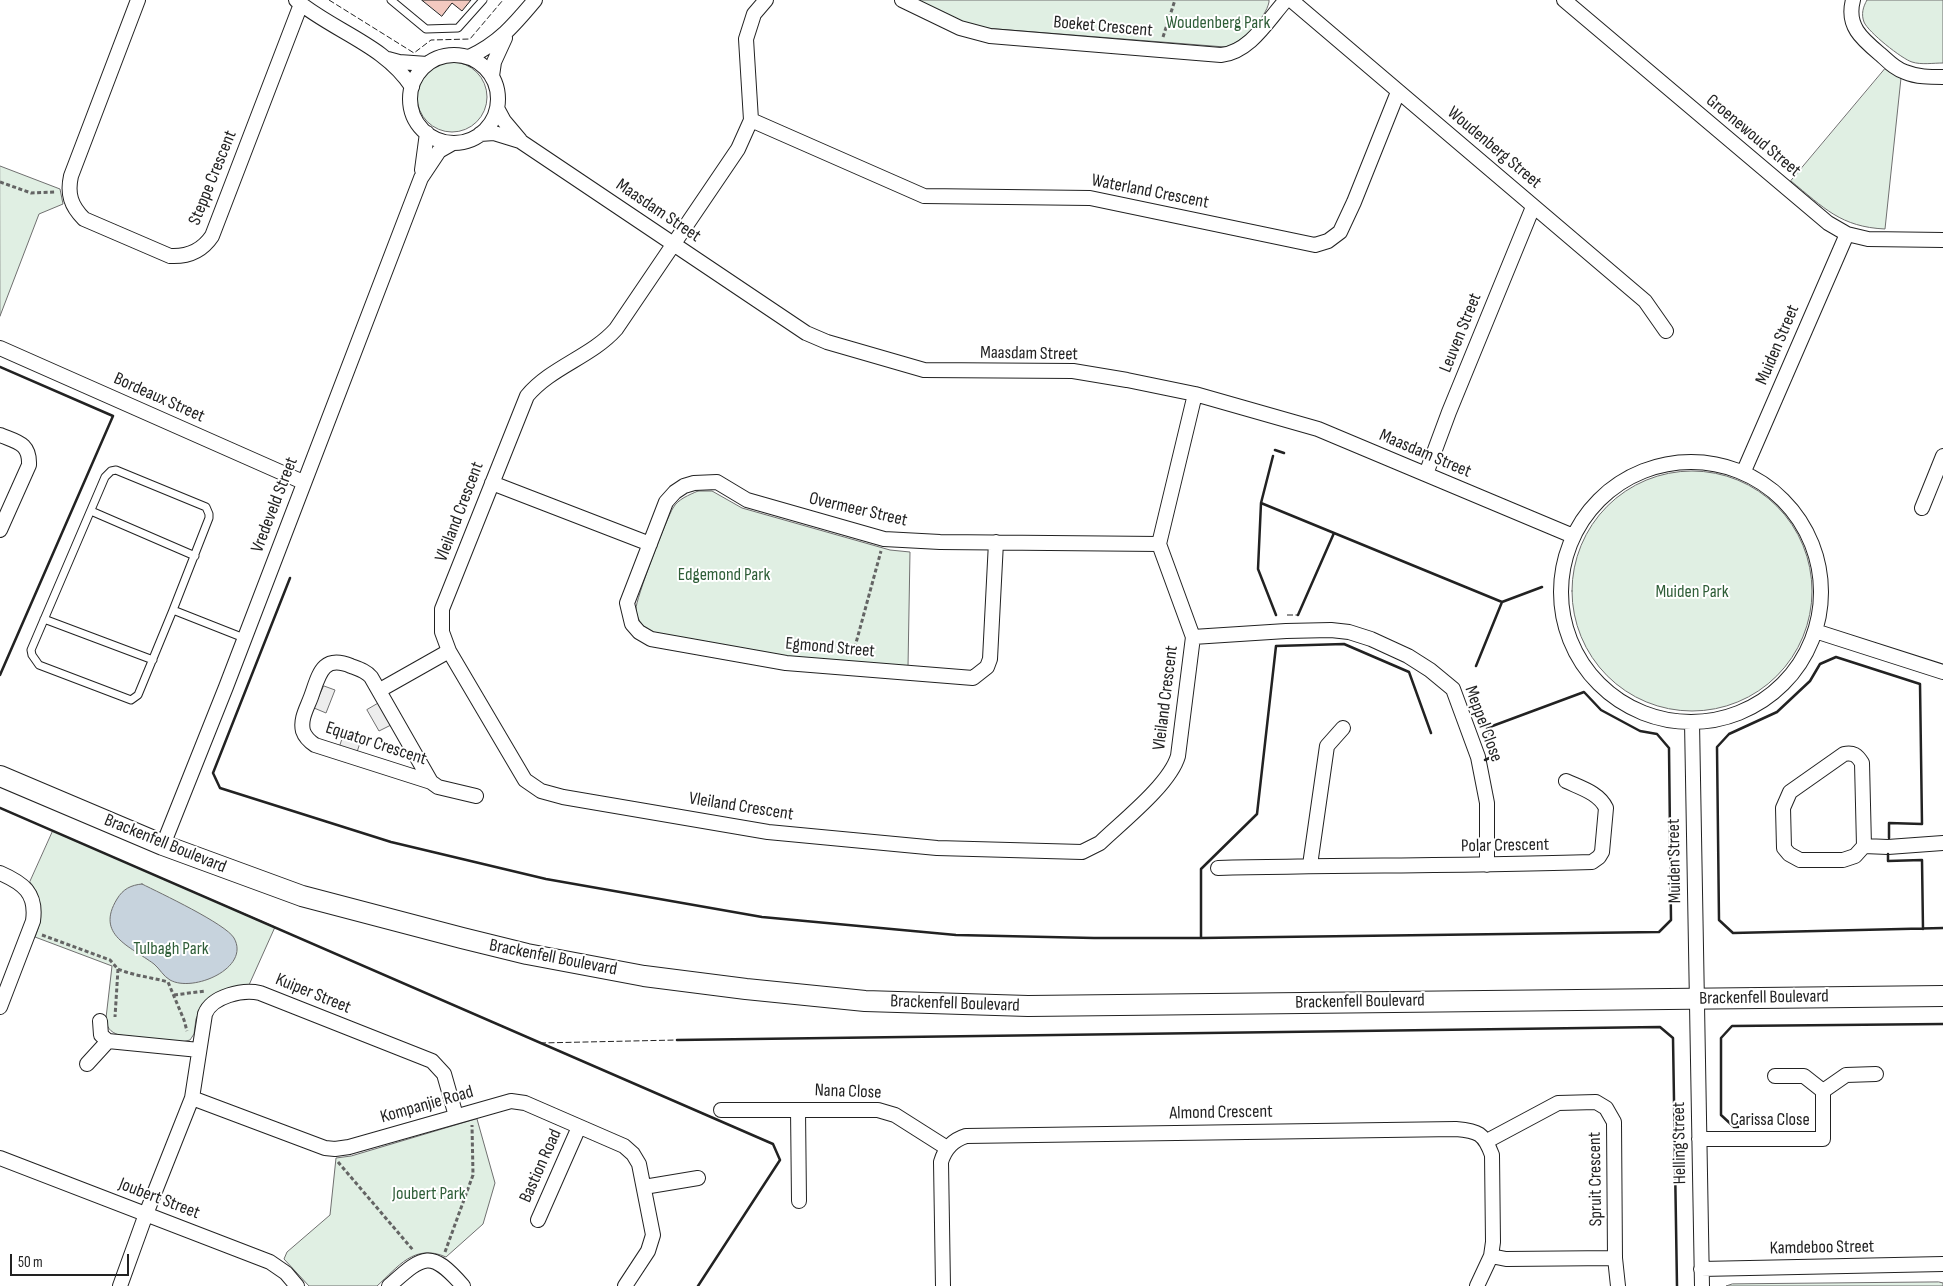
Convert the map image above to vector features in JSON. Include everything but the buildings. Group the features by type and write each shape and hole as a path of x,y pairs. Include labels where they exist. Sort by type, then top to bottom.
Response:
{"street":[{"path":"69,188 71,176 138,0"},
{"path":"469,57 493,44 507,32 535,0"},
{"path":"673,244 738,149 746,134 750,120 746,38 754,14 766,0"},
{"name":"Boeket Crescent","path":"902,0 960,28 990,36 1221,55 1234,52 1248,44 1286,0"},
{"name":"Woudenberg Street","path":"1291,0 1644,301 1666,331"},
{"name":"Groenewoud Street","path":"1564,0 1809,208 1847,234 1877,239 1943,240"},
{"path":"1853,0 1851,12 1855,31 1869,45 1902,72 1922,77 1943,77"},
{"path":"298,2 388,59 412,87"},
{"name":"Steppe Crescent","path":"69,188 70,200 76,211 84,219 170,256 187,255 202,248 212,236 298,2"},
{"path":"492,76 494,62 507,32"},
{"path":"454,54 469,57 482,64 492,76 498,92 497,108 491,122 480,134 468,140 453,143 427,134 419,124 413,113 410,100 412,87 417,75 426,64 440,57 454,54"},
{"path":"388,59 426,64"},
{"name":"Waterland Crescent","path":"750,120 924,196 1090,198 1315,245 1328,241 1340,232 1398,92"},
{"name":"Maasdam Street","path":"497,108 504,121 520,141"},
{"name":"Maasdam Street","path":"480,134 494,133 520,141 806,333 827,342 904,366 933,371 1073,371 1195,394 1318,429 1573,536"},
{"name":"Vredeveld Street","path":"421,178 427,134"},
{"name":"Vredeveld Street","path":"163,845 421,178 439,151 453,143"},
{"name":"Leuven Street","path":"1426,474 1449,412 1534,207"},
{"name":"Muiden Street","path":"1744,471 1847,234"},
{"name":"Vleiland Crescent","path":"673,244 608,338 597,347 539,383 527,396 442,609 442,632 448,651 525,780 541,790 563,797 768,832 936,848 1082,852 1100,843 1172,772 1178,756 1192,637 1159,544"},
{"name":"Bordeaux Street","path":"0,348 304,482"},
{"path":"1159,544 1195,394"},
{"path":"0,435 24,446 30,456 29,465 0,530"},
{"path":"1922,508 1943,456"},
{"path":"1678,461 1712,462 1744,471 1768,485 1788,504 1805,526 1816,551 1821,578 1821,605 1815,632 1801,662 1774,692 1754,706 1724,718 1692,722 1668,720 1645,714 1624,704 1605,690 1588,672 1566,630 1562,607 1561,583 1565,559 1573,536 1597,502 1616,485 1645,469 1678,461"},
{"name":"Overmeer Street","path":"650,544 666,502 674,492 694,482 717,482 747,500 884,539 940,542 1159,544"},
{"path":"492,483 650,544"},
{"name":"Egmond Street","path":"650,544 627,603 632,624 639,632 651,639 786,663 973,678 981,673 990,659 996,542"},
{"name":"Meppel Close","path":"1192,637 1286,631 1349,632 1371,639 1408,656 1430,670 1453,689 1478,757 1487,803 1487,866"},
{"path":"1815,632 1943,672"},
{"path":"380,690 448,651"},
{"name":"Equator Crescent","path":"431,782 372,677 364,671 343,662 330,664 322,670 302,719 305,736 315,746 431,782 438,787 476,796"},
{"name":"Muiden Street","path":"1692,722 1696,999"},
{"path":"1310,865 1326,746 1343,728"},
{"path":"1849,753 1858,756 1862,763 1864,846 1855,856 1843,860 1800,860 1789,854 1784,848 1783,808 1790,792 1844,754 1849,753"},
{"name":"Brackenfell Boulevard","path":"0,776 163,845 302,896 505,949 644,976 805,996 919,1004 1028,1006 1943,996"},
{"name":"Polar Crescent","path":"1218,868 1310,865 1487,866 1592,862 1600,857 1602,852 1606,808 1600,798 1566,781"},
{"path":"1864,846 1888,847 1943,842"},
{"path":"0,873 20,884 31,896 34,913 30,929 0,1007"},
{"name":"Kuiper Street","path":"120,1286 192,1098 193,1050 207,1009 214,1002 246,992 260,993 432,1061 444,1074 456,1116"},
{"name":"Helling Street","path":"1696,999 1702,1286"},
{"path":"100,1021 102,1036 112,1041 193,1050"},
{"path":"87,1064 112,1041"},
{"name":"Carissa Close","path":"1823,1091 1846,1075 1876,1074"},
{"name":"Carissa Close","path":"1775,1076 1804,1076 1823,1091"},
{"name":"Carissa Close","path":"1699,1139 1823,1139 1823,1091"},
{"name":"Kompanjie Road","path":"192,1098 325,1148 334,1149 349,1147 511,1101 520,1102 579,1127 629,1150 639,1164 653,1235 652,1243 625,1286"},
{"name":"Spruit Crescent","path":"1487,1142 1558,1102 1596,1102 1606,1108 1612,1117 1615,1128 1618,1286"},
{"name":"Nana Close","path":"721,1110 886,1111 947,1148"},
{"name":"Nana Close","path":"798,1110 799,1201"},
{"name":"Bastion Road","path":"538,1220 579,1127"},
{"name":"Almond Crescent","path":"947,1148 959,1138 974,1135 1456,1129 1471,1130 1481,1134 1487,1142"},
{"path":"1477,1286 1491,1256 1493,1242 1492,1155 1487,1142"},
{"path":"943,1286 941,1162 947,1148"},
{"name":"Joubert Street","path":"0,1158 270,1262 286,1273 298,1286"},
{"path":"644,1187 698,1178"},
{"path":"1491,1256 1506,1259 1616,1258"},
{"path":"389,1286 414,1264 427,1260 441,1264 450,1270 463,1286"},
{"name":"Kamdeboo Street","path":"1702,1269 1943,1264"}],"lane":[{"path":"391,0 426,29 458,28 483,0"},
{"path":"116,470 206,507 209,518 195,556 153,660 135,699 128,700 39,665 32,656 31,650 44,619 105,477 111,471 116,470"},
{"path":"91,511 195,556"},
{"path":"172,610 244,638"},
{"path":"44,619 153,660"}],"path":[{"path":"1159,50 1175,0"},
{"path":"0,182 31,193 53,192 69,188"},
{"path":"849,669 884,539"},
{"path":"30,929 43,936 82,948 110,960 118,969 132,975 168,982 184,1020 188,1039 193,1050"},
{"path":"112,1041 118,969"},
{"path":"174,996 219,991 223,998"},
{"path":"441,1264 473,1175 472,1112"},
{"path":"334,1149 338,1162 413,1248 414,1264"}],"green space":[{"name":"Woudenberg Park","path":"917,0 1269,0 1269,2 1263,15 1252,29 1238,41 1225,47 984,28 968,24"},
{"path":"1867,0 1943,0 1943,63 1923,64 1912,62 1886,45 1864,22 1863,11"},
{"path":"452,62 465,65 477,72 484,84 487,97 484,110 477,122 465,129 452,132 439,129 427,122 420,110 417,97 420,84 427,72 439,65"},
{"path":"1885,69 1901,78 1885,229 1845,220 1824,208 1791,181"},
{"path":"0,166 60,189 63,204 39,214 0,316"},
{"name":"Muiden Park","path":"1692,471 1727,476 1738,480 1759,491 1777,506 1792,524 1803,545 1807,556 1812,591 1807,626 1803,637 1792,658 1777,676 1759,691 1738,702 1727,706 1692,711 1657,706 1646,702 1625,691 1607,676 1592,658 1581,637 1577,626 1572,591 1577,556 1581,545 1592,524 1607,506 1625,491 1646,480 1657,476"},
{"name":"Edgemond Park","path":"698,491 712,491 742,508 890,550 910,552 908,667 802,660 656,634 645,627 638,618 636,609 658,542 675,505"},
{"name":"Tulbagh Park","path":"53,831 275,927 249,985 231,989 199,1012 194,1034 190,1040 182,1042 119,1035 113,1032 108,1027 106,1018 112,966 35,937 38,930 40,909 37,895 30,882"},
{"name":"Joubert Park","path":"477,1119 495,1183 483,1224 446,1257 435,1253 416,1255 407,1259 377,1286 309,1286 284,1259 287,1252 330,1215 336,1158 351,1156"},
{"path":"1943,1283 1943,1286 1726,1286 1732,1284"}],"shaded area":[{"path":"324,686 335,690 326,713 314,708"},
{"path":"379,703 391,725 379,731 367,710"},
{"path":"344,734 361,740 357,752 340,746"},
{"path":"142,884 192,909 228,932 234,938 237,949 234,959 227,968 205,980 180,983 170,980 154,964 118,938 110,922 111,911 117,899 125,890 134,885"}],"fence":[{"path":"329,0 414,53 431,40 470,39 503,0"},
{"path":"1287,615 1298,615"},
{"path":"540,1043 677,1040"}],"wall":[{"path":"0,367 113,416 0,675"},
{"path":"1275,450 1284,453"},
{"path":"1273,456 1261,503 1258,569 1276,615"},
{"path":"1261,503 1502,602 1542,587"},
{"path":"1298,615 1334,533"},
{"path":"290,578 213,773 220,788 391,842 546,879 762,917 956,935 1094,938 1659,932 1671,920 1669,748 1657,734 1640,731 1601,710 1584,692 1487,728 1498,754 1485,760"},
{"path":"1476,666 1502,602"},
{"path":"1201,938 1201,869 1257,814 1276,646 1344,644 1409,672 1431,733"},
{"path":"1889,838 1889,823 1922,824 1920,684 1836,657 1820,664 1810,681 1777,712 1729,734 1717,747 1719,920 1733,933 1943,928"},
{"path":"0,808 773,1144 780,1160 698,1286"},
{"path":"1888,854 1888,861 1922,860 1923,929"},
{"path":"1738,1127 1734,1127 1721,1115 1721,1038 1732,1026 1943,1024"},
{"path":"677,1040 1660,1027 1673,1038 1677,1286"}]}
